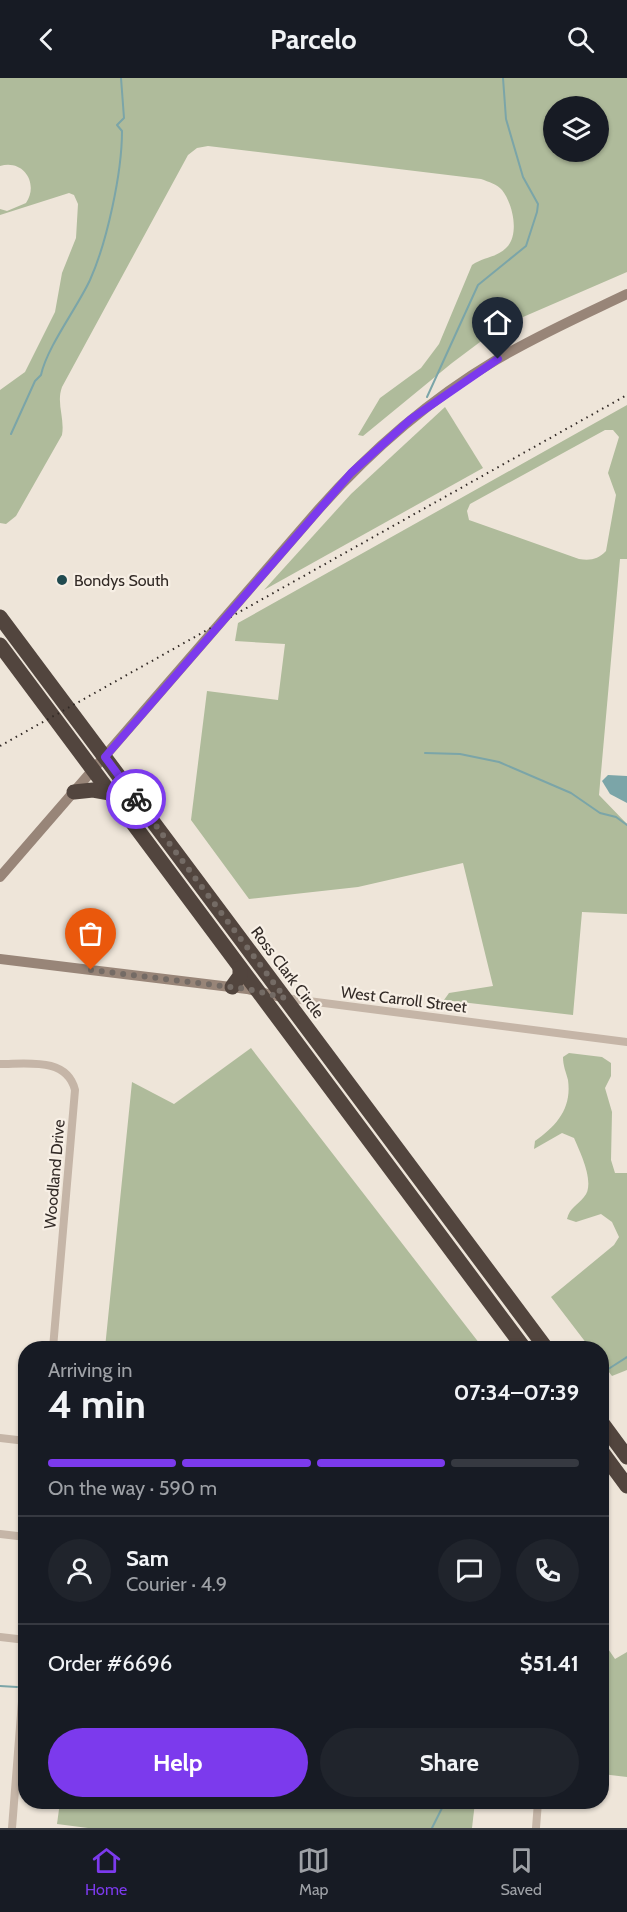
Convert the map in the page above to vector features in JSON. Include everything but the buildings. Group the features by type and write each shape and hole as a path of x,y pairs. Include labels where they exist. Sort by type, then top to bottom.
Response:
{"highway":[{"name":"Ross Clark Circle","path":"0,617 541,1341"},
{"path":"0,645 444,1240 515,1341"},
{"path":"74,792 93,790 110,793"},
{"path":"142,836 156,826"},
{"path":"207,923 221,912"},
{"path":"232,987 240,976 240,968"},
{"path":"444,1240 457,1229"},
{"path":"521,1341 524,1336 536,1341"},
{"path":"609,1433 627,1457"},
{"path":"609,1462 627,1486"}],"street":[{"path":"0,877 333,493 387,440 447,392 498,359 627,294"},
{"name":"West Carroll Street","path":"0,958 232,987 285,998 627,1042"},
{"name":"Woodland Drive","path":"0,1064 53,1066 70,1077 75,1090 54,1341"},
{"path":"0,1438 18,1441"},
{"path":"0,1534 18,1536"},
{"path":"0,1637 18,1639"},
{"path":"12,1828 11,1815 18,1738"},
{"path":"536,1828 537,1809"}],"green space":[{"path":"0,78 627,78 627,272 500,327 363,436 358,435 380,398 421,368 439,344 472,265 498,254 510,242 514,228 512,211 506,196 498,186 481,179 208,146 197,148 188,155 62,387 60,399 62,435 16,516 6,524 0,523 0,390 25,372 55,312 62,273 76,238 78,204 74,195 69,193 0,215 0,209 7,211 26,203 30,196 30,181 27,175 16,166 0,166"},
{"path":"627,405 627,559 620,559 599,795 627,824 627,914 582,912 573,1015 444,1000 449,993 493,986 463,863 358,887 249,899 191,820 207,691 278,700 285,644 235,641 238,623","holes":["605,430 613,430 619,437 608,473 616,495 606,551 600,556 594,559 579,559 469,520 467,511 470,504"]},
{"path":"445,407 483,468 264,590 351,494"},
{"path":"251,1048 478,1341 106,1341 132,1082 174,1104"},
{"path":"569,1053 602,1057 611,1063 611,1076 605,1088 612,1112 611,1160 615,1173 627,1173 627,1370 612,1376 609,1372 609,1341 585,1341 551,1297 614,1245 619,1237 612,1222 601,1214 576,1222 567,1219 572,1209 584,1197 588,1184 586,1168 574,1138 562,1133 534,1149 535,1141 556,1123 565,1108 569,1090 563,1057"},
{"path":"609,1650 615,1659 627,1652 627,1777 609,1775"},
{"path":"59,1809 474,1809 472,1828 88,1828 57,1824"}],"water":[{"path":"608,775 627,776 627,803 610,794 602,781"}],"waterway":[{"path":"11,434 35,381 41,375 49,352 90,280 102,247 119,167 122,131 117,125 124,118 121,78"},
{"path":"427,397 478,285 526,246 537,212 538,204 523,177 506,119 503,78"},
{"path":"425,753 460,754 499,762 571,793 600,813 616,817 627,825"},
{"path":"609,1369 627,1357"},
{"path":"0,1686 17,1687"},
{"path":"432,1828 442,1809"}],"railway":[{"path":"0,746 627,395"}],"way so far":[{"path":"91,970 247,989 285,998 136,799"}],"place":[{"name":"Bondys South","path":"62,580"}],"route":[{"path":"136,799 105,757 351,473 411,419 498,359"}]}
